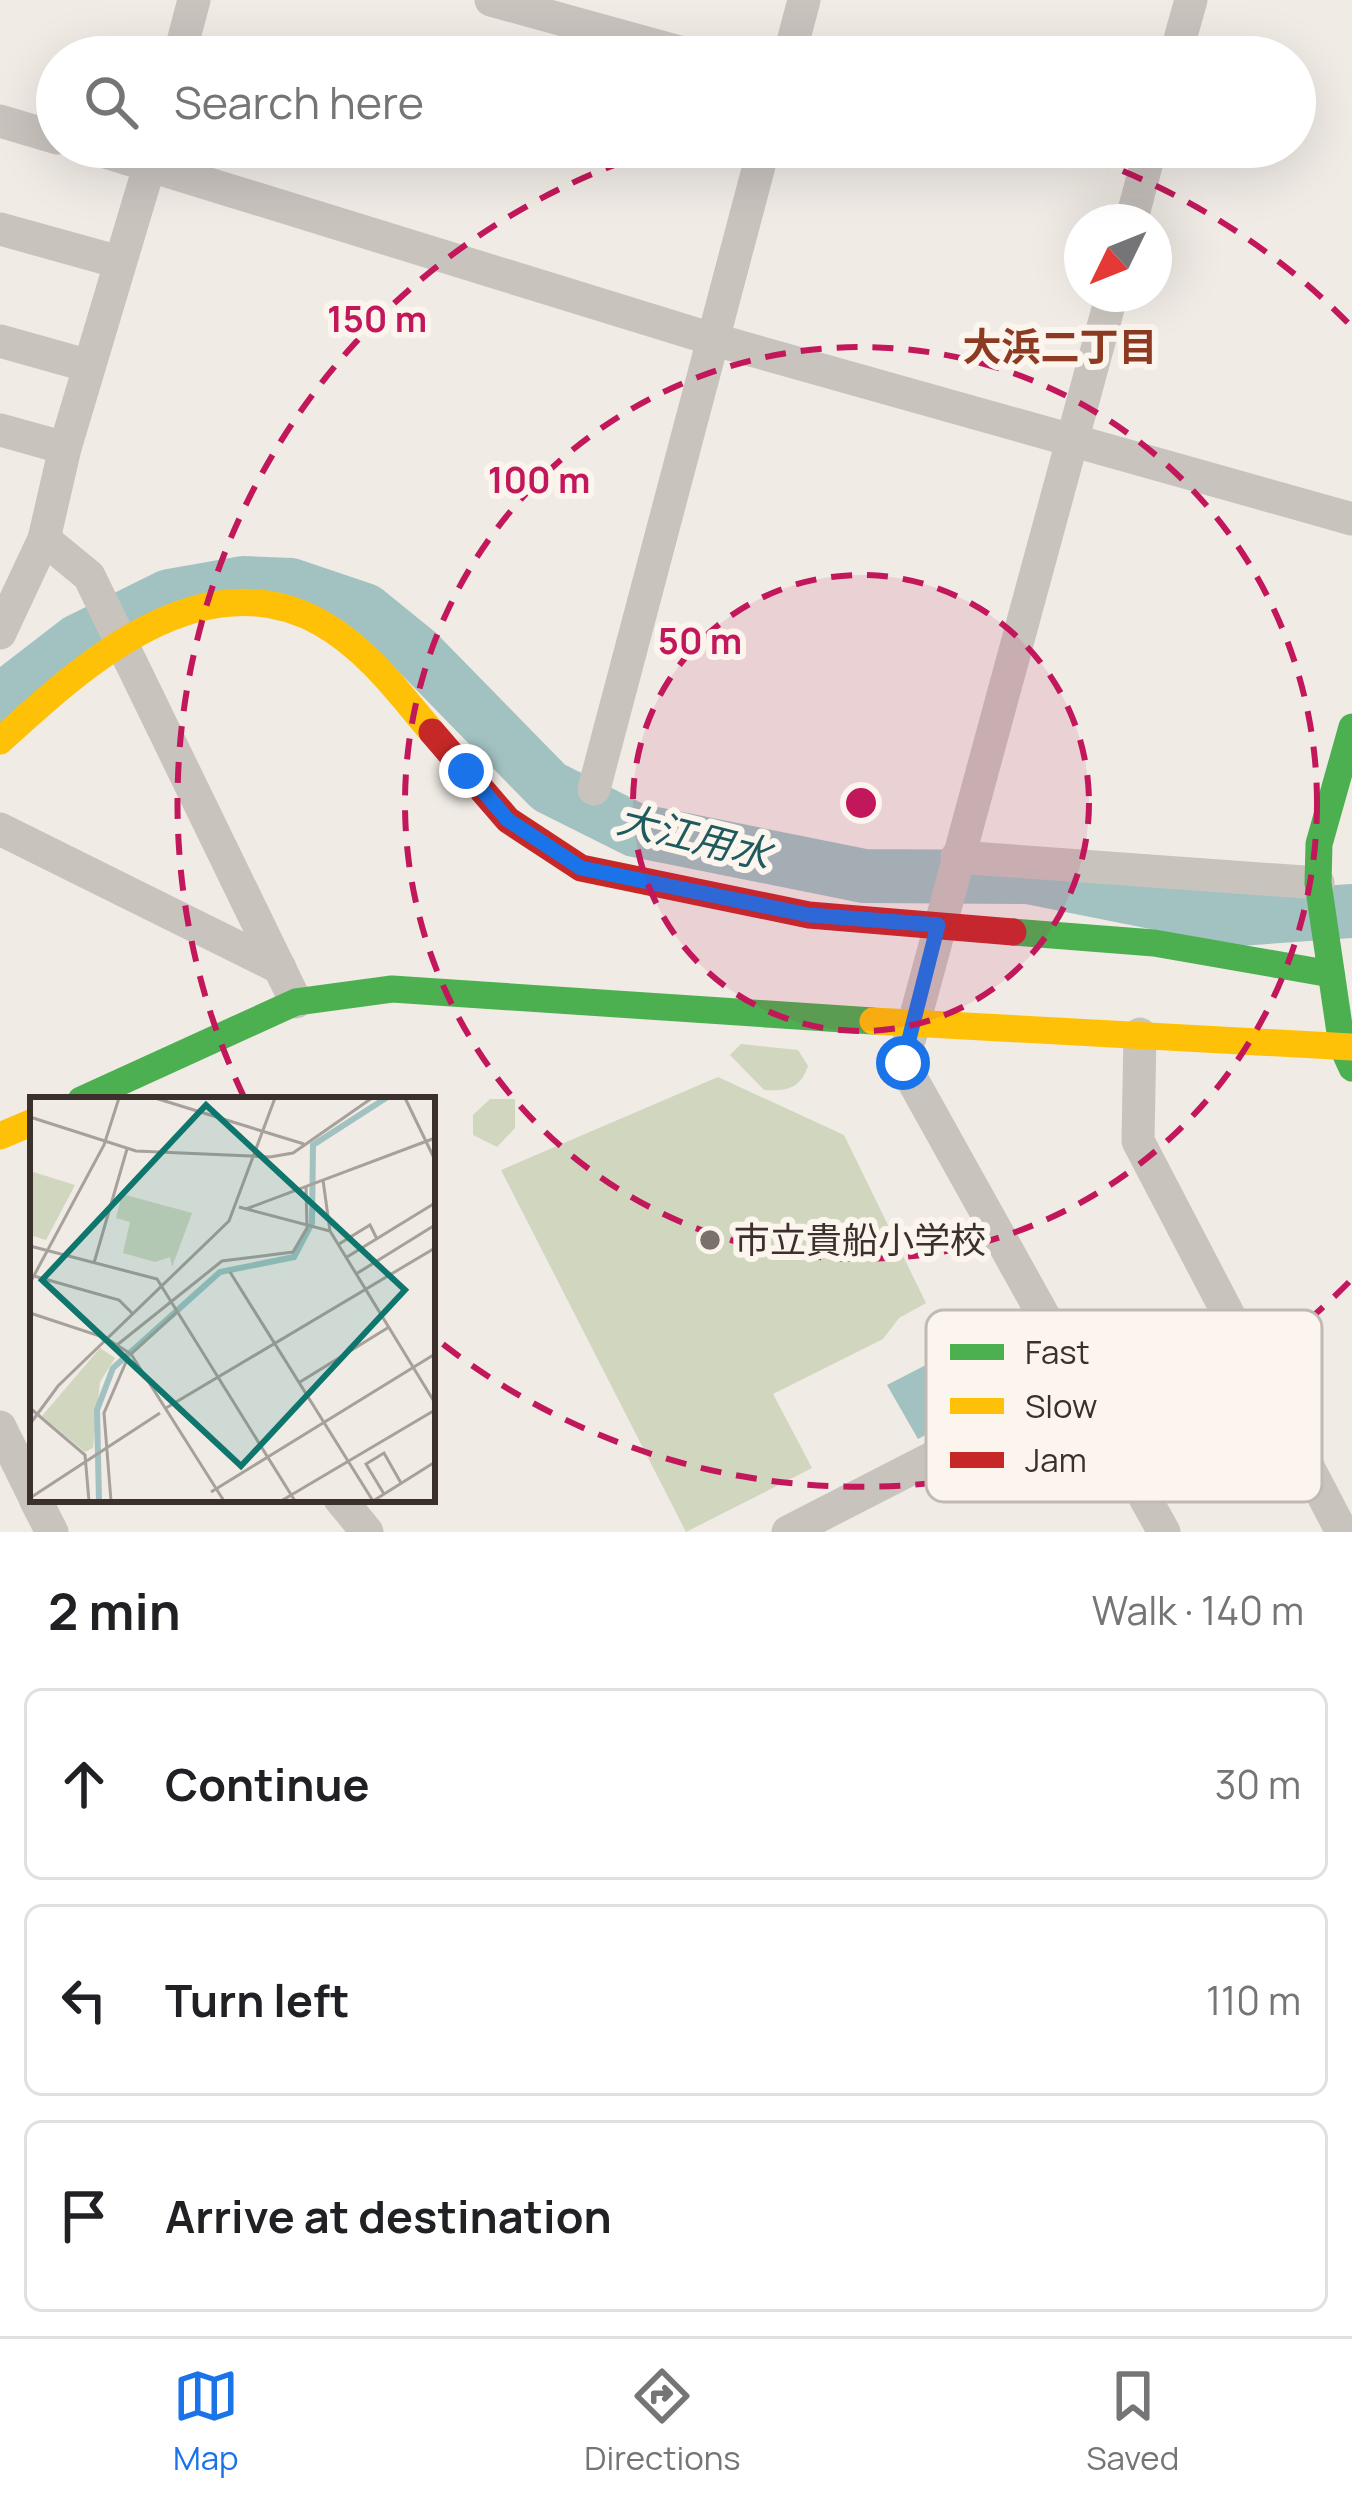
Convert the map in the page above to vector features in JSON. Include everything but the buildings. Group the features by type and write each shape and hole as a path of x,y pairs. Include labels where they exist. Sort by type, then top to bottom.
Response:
{"street":[{"path":"185,36 194,0"},
{"path":"491,0 621,36"},
{"path":"795,36 804,0"},
{"path":"1181,36 1190,0"},
{"path":"0,122 36,132"},
{"path":"0,633 44,539 65,448 149,168"},
{"path":"189,168 712,340 1352,518"},
{"path":"594,790 758,168"},
{"path":"1136,204 1145,168"},
{"path":"0,230 119,262"},
{"path":"1044,1310 903,1063 1107,312"},
{"path":"0,341 89,366"},
{"path":"0,430 65,448"},
{"path":"44,539 89,576 95,587 296,1002"},
{"path":"0,742 120,639 167,616 217,604 270,608 319,622 370,661 508,820 581,868 809,915 1154,943 1330,969"},
{"path":"88,1097 296,1002 392,989 911,1024 1140,1034 1349,1053 1330,969 1319,890 1319,844 1352,728"},
{"path":"0,829 280,968"},
{"path":"956,862 1319,890"},
{"path":"1140,1034 1138,1141 1226,1310"},
{"path":"0,1427 30,1489"},
{"path":"788,1532 926,1461"},
{"path":"1322,1494 1342,1532"},
{"path":"37,1502 52,1532"},
{"path":"342,1502 367,1532"},
{"path":"1148,1502 1164,1532"}],"green space":[{"path":"741,1044 798,1050 808,1066 792,1087 764,1090 730,1055"},
{"path":"718,1077 844,1135 926,1303 899,1318 883,1339 773,1394 812,1468 686,1532 501,1170"},
{"path":"490,1099 515,1099 515,1128 497,1147 473,1135 473,1115"}],"water":[{"path":"926,1365 926,1435 918,1439 887,1385"}],"waterway":[{"name":"大江用水","path":"0,701 78,641 169,596 243,583 291,585 365,610 418,653 549,787 635,830 864,876 1028,877 1238,919 1352,911"}],"traffic: fast":[{"path":"1352,727 1319,844 1318,883 1342,1046 1352,1068"},
{"path":"1013,932 1154,943 1331,974"},
{"path":"88,1097 296,1002 392,989 873,1021"}],"traffic: slow":[{"path":"0,741 68,682 146,629 188,611 232,603 276,606 321,623 381,673 432,732"},
{"path":"873,1021 1352,1047"},
{"path":"0,1136 30,1123"}],"traffic: jam":[{"path":"432,732 508,820 581,868 809,915 1013,932"}],"place":[{"name":"市立貴船小学校","path":"710,1240"}],"district":[{"name":"大浜二丁目","path":"1060,347"}],"route":[{"path":"466,771 508,820 581,868 809,915 938,925 903,1063"}]}
